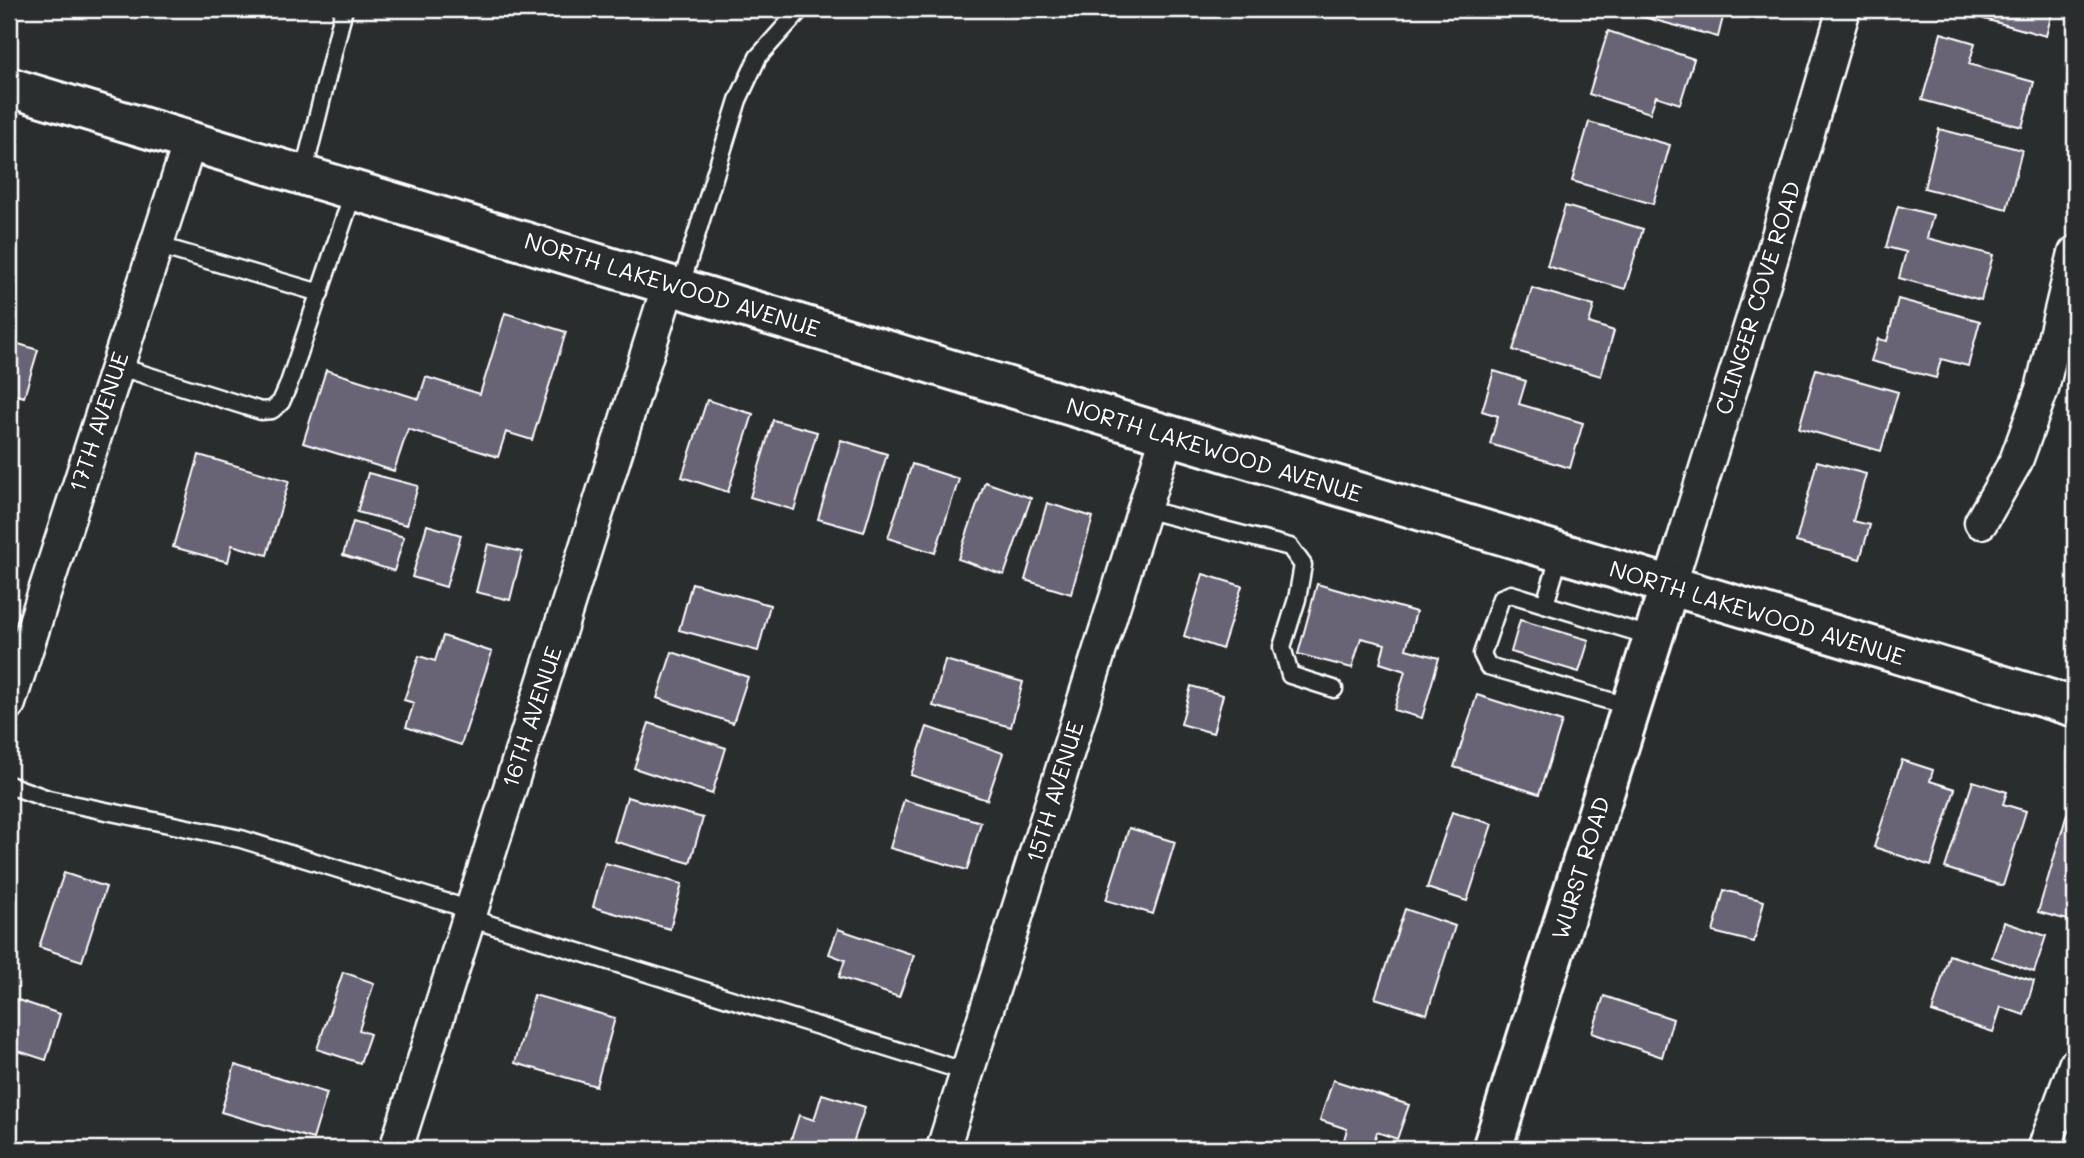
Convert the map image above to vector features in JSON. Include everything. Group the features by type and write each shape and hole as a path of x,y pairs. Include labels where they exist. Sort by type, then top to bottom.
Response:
{"street":[{"name":"CLINGER COVE ROAD","path":"1669,587 1768,270 1844,9"},
{"name":"NORTH LAKEWOOD AVENUE","path":"9,87 2075,707"},
{"name":"17TH AVENUE","path":"9,703 190,141"},
{"path":"1981,522 2016,461 2042,388 2075,253"},
{"name":"16TH AVENUE","path":"396,1149 674,286"},
{"name":"15TH AVENUE","path":"943,1149 1167,436"},
{"name":"WURST ROAD","path":"1492,1149 1669,587"},
{"path":"2044,1149 2075,1065"}],"lane":[{"path":"303,175 344,9"},
{"path":"674,286 738,100 758,57 801,9"},
{"path":"117,366 261,411 272,410 281,402 288,386 354,190"},
{"path":"156,246 320,293"},
{"path":"1144,509 1290,547 1303,565 1297,599 1282,647 1290,675 1334,689"},
{"path":"1545,604 1560,554"},
{"path":"1631,707 1488,666 1482,654 1501,598 1511,594 1653,637"},
{"path":"9,785 48,799 240,839 967,1072"}],"building":[{"path":"1638,9 1725,9 1718,37 1636,15"},
{"path":"1968,9 2053,9 2046,36 1966,14"},
{"path":"1608,31 1694,59 1680,104 1656,96 1650,113 1589,94"},
{"path":"1941,33 1975,43 1969,64 2034,82 2022,127 1922,100"},
{"path":"1589,122 1670,145 1653,204 1572,181"},
{"path":"1939,129 2022,150 2007,209 1924,188"},
{"path":"1565,206 1643,229 1625,289 1547,266"},
{"path":"1898,206 1933,215 1927,238 1993,255 1981,300 1899,278 1906,252 1886,247"},
{"path":"1532,288 1594,306 1589,323 1614,331 1601,376 1513,350"},
{"path":"1898,299 1980,321 1968,366 1941,359 1936,378 1871,361 1878,339 1887,341"},
{"path":"505,313 566,332 532,440 506,432 498,457 408,429 394,471 303,443 326,370 419,399 426,377 480,394"},
{"path":"9,341 38,350 24,397 9,393"},
{"path":"1816,369 1898,392 1881,451 1799,428"},
{"path":"1494,371 1526,381 1519,404 1583,423 1570,468 1490,444 1498,416 1482,411"},
{"path":"707,400 753,414 728,492 682,477"},
{"path":"773,420 817,432 794,510 750,497"},
{"path":"841,440 887,454 864,532 818,519"},
{"path":"199,455 289,481 267,555 232,545 228,562 173,547"},
{"path":"1817,461 1866,474 1853,521 1870,525 1860,559 1796,542"},
{"path":"912,464 959,479 935,553 888,538"},
{"path":"368,473 418,486 407,525 357,512"},
{"path":"985,482 1031,498 1004,575 958,559"},
{"path":"1047,503 1093,517 1071,594 1025,580"},
{"path":"353,522 404,537 394,571 343,555"},
{"path":"427,525 461,535 446,587 412,577"},
{"path":"488,544 522,552 510,600 476,592"},
{"path":"1203,574 1242,586 1222,649 1184,636"},
{"path":"692,583 770,605 758,651 679,630"},
{"path":"1317,584 1416,612 1406,649 1439,658 1422,718 1394,710 1405,671 1380,663 1385,644 1361,638 1352,668 1298,654"},
{"path":"1520,620 1589,640 1579,672 1511,652"},
{"path":"443,636 492,652 461,745 406,727 414,703 404,700 419,656 435,661"},
{"path":"672,652 748,677 733,723 657,698"},
{"path":"945,660 1023,682 1011,727 933,706"},
{"path":"1191,686 1223,695 1213,733 1181,724"},
{"path":"1477,695 1562,722 1539,794 1454,767"},
{"path":"649,723 726,748 712,794 634,768"},
{"path":"927,727 1003,753 987,800 911,775"},
{"path":"1902,760 1933,770 1930,781 1955,789 1931,866 1874,847"},
{"path":"1973,781 2007,792 2003,804 2026,811 2003,886 1945,868"},
{"path":"627,797 703,818 690,863 614,841"},
{"path":"904,800 981,822 967,870 890,848"},
{"path":"1452,812 1492,824 1467,901 1427,888"},
{"path":"2067,814 2075,816 2075,922 2038,912"},
{"path":"1129,828 1175,842 1153,914 1106,900"},
{"path":"605,863 682,884 670,929 593,907"},
{"path":"64,873 106,887 82,961 39,947"},
{"path":"1724,890 1764,901 1754,942 1713,932"},
{"path":"1405,909 1455,926 1427,1014 1375,998"},
{"path":"2004,922 2046,936 2034,972 1992,957"},
{"path":"838,929 914,955 899,997 839,977 845,960 829,954"},
{"path":"1949,955 2034,981 2024,1015 2001,1007 1993,1032 1932,1012"},
{"path":"343,972 374,983 359,1030 370,1034 360,1063 317,1049"},
{"path":"534,995 615,1018 596,1086 515,1063"},
{"path":"1604,996 1673,1019 1662,1057 1592,1033"},
{"path":"9,997 60,1014 46,1060 9,1048"},
{"path":"235,1065 327,1093 313,1139 221,1112"},
{"path":"1333,1080 1409,1105 1397,1139 1377,1132 1372,1149 1344,1140 1347,1129 1320,1120"},
{"path":"822,1094 865,1107 851,1149 788,1149 799,1115 814,1120"}]}
